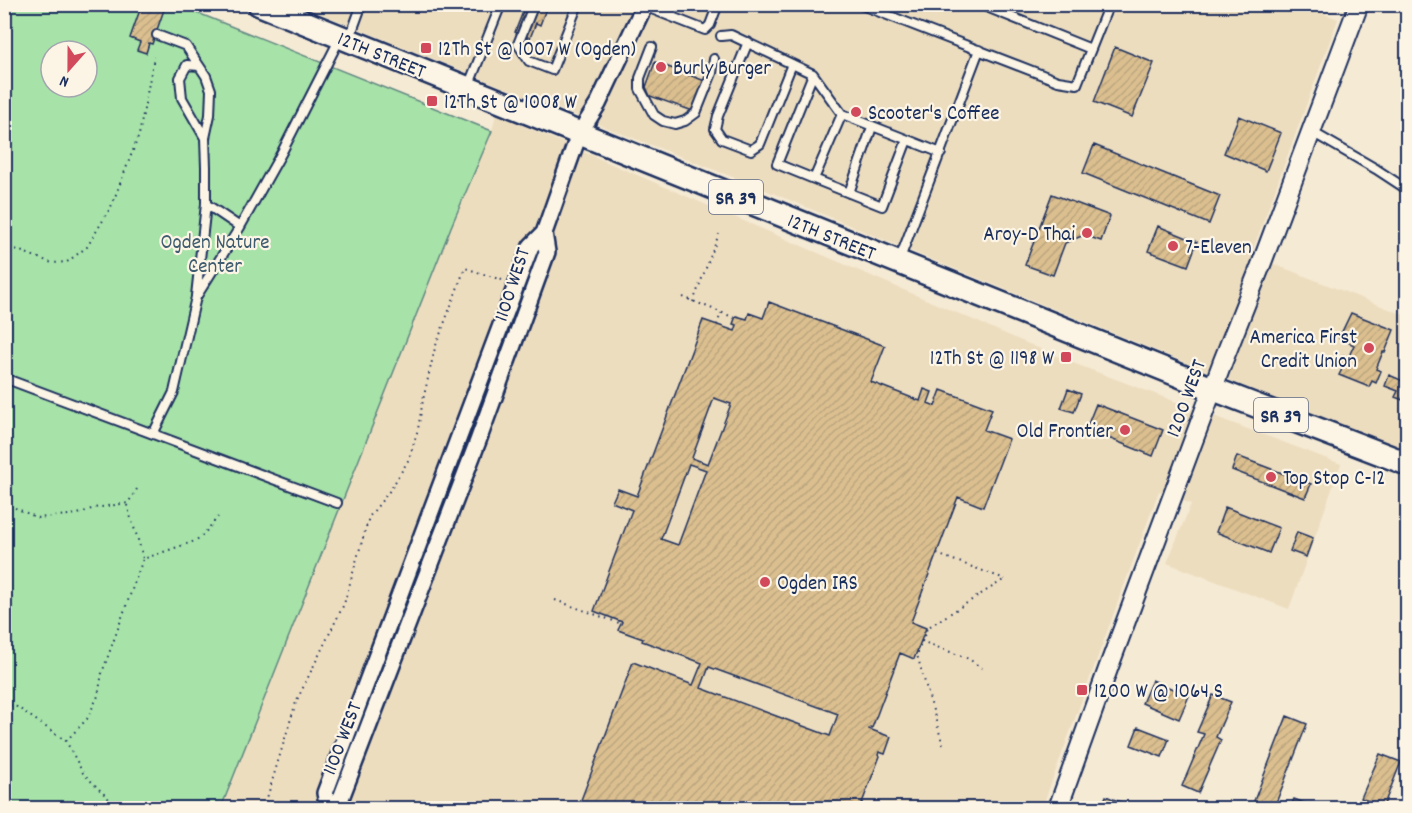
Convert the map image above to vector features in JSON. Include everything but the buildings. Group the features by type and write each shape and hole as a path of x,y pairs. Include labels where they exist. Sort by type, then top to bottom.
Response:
{"main road":[{"name":"12TH STREET","path":"259,4 1213,389 1407,464"}],"street":[{"name":"1200 WEST","path":"1059,808 1108,669 1359,4"},
{"name":"1100 WEST","path":"544,233 548,252 474,452 341,798 328,808 325,793 531,246 544,233 579,134 598,104 643,5"},
{"path":"517,282 535,287"}],"lane":[{"path":"195,297 240,227 362,4"},
{"path":"467,88 501,4"},
{"path":"534,4 518,44 529,61 552,70 578,4"},
{"path":"670,16 675,4"},
{"path":"643,5 705,30 710,25 718,4"},
{"path":"859,4 1058,81 1077,84 1109,4"},
{"path":"979,4 1091,49"},
{"path":"153,434 174,392 195,297 206,204 205,138 210,115 211,90 206,76 186,46 157,35"},
{"path":"721,36 731,35 748,42 813,74 842,114 941,153"},
{"path":"748,42 718,116 716,129 722,139 751,150 760,144 792,64"},
{"path":"652,47 640,78 640,89 654,115 663,121 675,124 685,121 696,113 712,73 714,59"},
{"path":"899,263 979,50"},
{"path":"200,66 187,65 180,78 182,98 205,138"},
{"path":"813,74 777,164 882,206 907,140"},
{"path":"814,179 842,114"},
{"path":"849,193 872,127"},
{"path":"1311,131 1407,190"},
{"path":"206,204 240,227"},
{"path":"4,378 337,503"}],"path":[{"path":"4,247 52,263 68,262 87,247 111,207 139,135 154,57"},
{"path":"693,302 719,234"},
{"path":"264,808 296,702 344,604 369,517 391,489 409,459 418,429 435,348 465,268 517,282"},
{"path":"682,297 735,318"},
{"path":"717,325 722,313"},
{"path":"4,503 38,518 78,514 94,508 128,503 137,489"},
{"path":"66,741 87,719 98,696 102,673 143,559 127,505"},
{"path":"143,559 195,541 218,517"},
{"path":"937,554 1005,579 927,628 922,641 917,655 943,745"},
{"path":"555,600 619,623"},
{"path":"922,641 969,659 983,669"},
{"path":"4,704 17,707 66,741 83,774 118,808"}],"shaded area":[{"path":"1299,4 1338,19 1251,255 1407,316 1407,452 753,185 300,5"},
{"path":"496,114 1073,363 1341,464 1289,609 1167,563 1191,504 1159,491 1042,808 221,808 451,227 492,131"}],"green space":[{"name":"Ogden Nature Center","path":"5,5 178,5 492,131 451,227 221,808 5,808"}],"place":[{"name":"12Th St @ 1007 W (Ogden)","path":"426,48"},
{"name":"Burly Burger","path":"661,67"},
{"name":"12Th St @ 1008 W","path":"432,101"},
{"name":"Scooter's Coffee","path":"856,112"},
{"name":"Aroy-D Thai","path":"1087,233"},
{"name":"7-Eleven","path":"1173,246"},
{"name":"America First Credit Union","path":"1369,348"},
{"name":"12Th St @ 1198 W","path":"1066,357"},
{"name":"Old Frontier","path":"1125,430"},
{"name":"Top Stop C-12","path":"1271,477"},
{"name":"Ogden IRS","path":"765,582"},
{"name":"1200 W @ 1064 S","path":"1082,690"}]}
